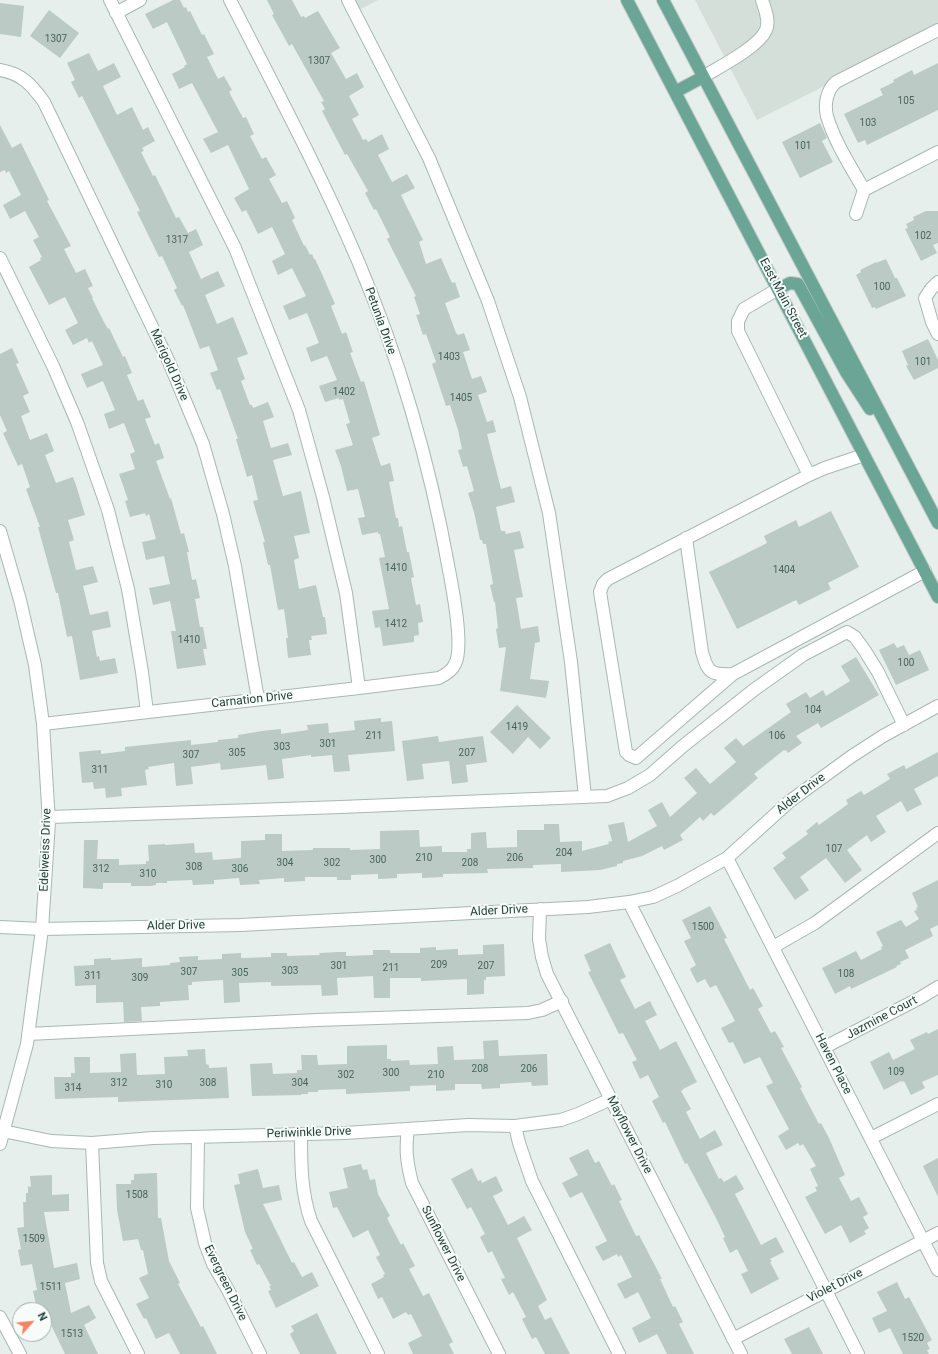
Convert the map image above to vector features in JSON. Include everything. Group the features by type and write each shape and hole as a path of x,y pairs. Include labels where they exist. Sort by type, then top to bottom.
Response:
{"main road":[{"name":"East Main Street","path":"627,0 938,597"},
{"path":"664,0 938,523"},
{"path":"675,92 704,77"},
{"path":"778,289 790,283 798,284 846,372 871,411 893,438"}],"street":[{"path":"110,0 235,248 299,410 323,497 346,593 359,688"},
{"path":"116,13 140,0"},
{"name":"Petunia Drive","path":"230,0 327,192 377,308 406,391 432,489 448,563 455,604 459,647 456,664"},
{"path":"348,0 429,158 488,301 520,397 549,513 571,662 585,797"},
{"path":"704,77 751,46 766,30 767,15 762,0"},
{"path":"864,190 834,134 827,115 826,101 830,88 836,82 938,30"},
{"name":"Marigold Drive","path":"0,70 21,77 34,87 44,102 172,369 203,444 223,514 235,566 258,699"},
{"path":"856,214 864,190 938,152"},
{"path":"0,258 53,366 76,422 108,510 128,589 142,672 146,712"},
{"path":"938,282 925,298 932,322 938,334"},
{"path":"778,289 744,309 738,322 738,331 809,475"},
{"path":"864,455 809,475 608,579 603,584 600,592 626,752 636,758 733,674 924,571"},
{"name":"Edelweiss Drive","path":"0,531 20,600 34,658 43,724 49,817 42,930 27,1044 0,1144"},
{"path":"686,538 705,665 711,672 717,675 733,674"},
{"path":"49,817 607,796 628,788 650,775 683,746 755,689 804,655 847,632 855,636 878,672 904,725"},
{"name":"Carnation Drive","path":"43,724 439,678 449,673 456,664"},
{"name":"Alder Drive","path":"0,927 42,930 240,925 588,907 629,902 653,897 671,889 727,858 790,801 852,756 938,706"},
{"path":"773,947 815,923 938,833"},
{"name":"Haven Place","path":"727,858 938,1270"},
{"path":"629,902 858,1354"},
{"name":"Mayflower Drive","path":"540,909 539,939 547,974 741,1354"},
{"name":"Jazmine Court","path":"825,1047 920,998 938,987"},
{"path":"28,1034 317,1020 528,1013 542,1010 562,1001"},
{"name":"Periwinkle Drive","path":"3,1131 51,1141 92,1143 153,1138 301,1134 468,1125 515,1126 561,1120 611,1099"},
{"path":"871,1138 938,1104"},
{"path":"515,1126 532,1181 619,1354"},
{"name":"Sunflower Drive","path":"408,1129 406,1148 412,1183 499,1354"},
{"path":"301,1134 302,1185 306,1206 378,1354"},
{"name":"Evergreen Drive","path":"198,1137 197,1208 205,1243 213,1264 228,1290 260,1354"},
{"path":"92,1143 97,1263 101,1281 138,1354"},
{"name":"Violet Drive","path":"733,1339 938,1233"},
{"path":"0,1317 3,1329 20,1354"}],"shaded area":[{"path":"354,0 378,0 359,10"},
{"path":"695,0 938,0 938,29 757,120"}],"building":[{"path":"173,0 180,0 184,8 186,7 188,12 190,11 202,35 204,34 214,54 207,57 218,79 224,76 232,90 229,92 243,118 246,117 254,134 250,136 262,159 266,157 276,175 269,179 282,203 287,201 295,218 292,220 304,246 305,245 310,255 312,254 315,259 335,304 331,306 342,334 346,332 353,352 350,353 361,382 364,381 380,435 372,438 381,466 390,463 394,481 389,482 396,518 398,518 399,527 402,526 407,552 409,552 414,577 411,578 416,605 420,604 423,622 418,623 419,635 414,636 414,642 383,646 380,627 375,628 372,611 389,609 379,558 385,557 380,534 378,534 378,532 362,535 358,518 365,517 358,489 347,491 341,466 335,450 353,445 346,424 350,423 343,399 339,400 339,398 325,402 319,386 337,380 327,356 311,362 306,348 319,343 307,313 289,320 283,306 306,296 292,268 278,275 272,261 285,254 272,227 258,234 246,210 242,212 234,198 249,189 228,145 211,153 203,139 218,132 192,83 179,89 172,74 185,67 184,66 187,64 167,22 153,29 145,14"},
{"path":"267,0 292,0 301,17 304,16 305,18 318,11 340,48 331,53 346,79 357,73 364,87 349,96 359,115 352,119 363,140 366,139 368,142 382,134 389,149 378,155 392,182 407,174 415,188 401,195 423,240 419,242 426,264 441,258 452,283 455,282 460,297 445,303 456,333 458,335 464,333 470,350 463,352 472,379 481,376 487,392 478,395 487,422 493,420 496,432 487,434 501,489 511,486 515,502 496,507 501,531 505,531 506,534 520,531 524,548 514,550 523,597 516,598 521,629 538,626 540,642 535,643 530,679 549,681 546,698 500,691 506,647 499,648 496,629 498,628 495,602 490,585 493,584 486,544 483,544 482,540 480,540 468,493 474,491 467,466 463,467 458,450 462,449 458,430 450,405 446,406 432,364 436,362 426,334 423,335 416,315 420,314 414,297 416,296 387,239 390,237 376,209 374,210 365,193 368,191 347,154 345,155 322,111 325,109 321,102 324,101 292,44 289,46 272,15 274,14"},
{"path":"0,3 24,6 21,37 0,34"},
{"path":"49,10 79,33 60,58 30,36"},
{"path":"89,53 98,71 114,63 121,77 103,86 117,115 132,107 143,130 148,127 155,141 142,148 144,151 141,152 153,176 155,175 176,218 179,217 188,233 196,229 203,245 189,252 201,279 218,271 225,286 205,295 217,324 233,317 248,354 237,358 245,379 241,381 250,405 252,405 253,408 268,402 274,417 263,421 271,448 288,443 292,455 273,460 283,496 301,491 310,533 294,536 299,558 294,560 299,589 316,585 323,617 325,617 327,634 311,636 312,640 309,640 311,655 288,658 286,638 288,638 284,609 278,610 270,565 268,565 263,542 265,542 253,501 258,500 252,475 247,477 236,439 238,439 220,389 217,390 210,373 218,370 209,346 200,349 183,305 182,306 174,290 177,288 162,256 159,257 137,212 140,211 82,96 79,98 71,82 75,80 67,63"},
{"path":"938,63 938,110 867,145 865,140 858,143 844,114 883,95 880,89 894,82 893,80 912,70 914,75"},
{"path":"820,123 827,138 822,141 833,162 800,178 782,142"},
{"path":"0,125 12,148 21,143 49,200 47,201 71,246 64,249 76,273 85,269 93,286 88,288 92,298 123,357 125,356 132,373 127,375 138,401 143,399 151,417 145,419 155,445 159,443 164,458 156,461 170,499 171,498 181,534 184,533 189,552 187,552 192,580 196,579 200,598 195,599 200,627 203,627 207,649 203,649 206,665 177,669 171,631 176,631 170,601 153,605 149,588 170,584 164,556 146,560 142,542 156,539 149,514 146,516 145,513 130,517 125,501 128,500 119,474 135,469 130,454 135,452 124,423 109,429 104,414 115,410 103,381 87,388 81,374 103,365 92,341 89,343 87,338 73,345 65,330 78,323 65,297 49,305 29,267 41,260 40,258 42,257 33,240 39,237 25,211 10,219 3,205 21,195 9,171 6,173 5,170 0,172"},
{"path":"926,211 938,211 938,243 933,245 937,253 921,261 905,229 908,228 906,224 914,220 913,217"},
{"path":"886,259 906,296 876,309 875,307 872,308 856,275 861,272 860,270"},
{"path":"928,339 938,360 938,368 914,380 906,366 908,365 902,351"},
{"path":"12,348 19,363 16,364 29,393 23,396 30,412 21,416 30,440 47,433 54,451 45,455 56,483 73,477 76,485 85,515 68,520 74,540 69,542 76,570 93,566 98,582 83,586 90,615 108,611 111,627 92,631 97,657 99,656 100,661 115,658 118,673 80,680 72,636 67,637 58,593 56,593 38,527 40,527 26,489 30,487 22,464 18,466 3,433 7,431 0,415 0,354"},
{"path":"831,511 859,567 828,583 831,589 799,605 796,600 737,629 709,572 767,543 764,536 796,520 799,527"},
{"path":"894,643 897,648 904,645 909,655 920,650 929,670 896,685 879,650"},
{"path":"856,657 879,695 821,728 818,723 796,736 802,743 788,753 784,750 754,774 758,778 714,816 711,813 703,821 700,817 680,835 683,840 664,850 662,846 642,856 623,861 623,863 617,864 617,866 600,870 561,872 561,864 533,865 533,868 487,869 488,873 443,874 443,877 422,878 422,873 397,874 397,878 378,879 378,874 351,875 351,880 337,880 337,877 305,877 305,881 284,882 284,878 259,880 260,884 240,885 239,878 214,880 214,884 193,885 192,880 167,881 167,883 156,883 156,885 150,886 131,886 131,883 103,883 103,889 83,888 84,840 98,840 97,859 119,859 119,865 146,864 146,861 149,861 148,845 165,844 194,843 195,853 212,852 213,860 241,858 241,841 265,840 265,834 282,834 282,851 313,850 313,848 350,848 350,850 380,849 380,831 419,830 420,847 442,846 442,852 467,852 467,849 471,849 471,833 486,832 487,848 517,847 517,830 544,830 544,824 559,824 560,842 582,841 582,851 609,844 608,842 612,841 608,825 624,822 628,842 657,826 648,810 662,802 670,817 697,793 684,778 696,768 710,784 736,762 724,748 736,738 743,746 791,712 786,704 806,692 810,698 823,690 826,696 850,681 841,666"},
{"path":"517,705 551,738 540,749 528,737 513,754 490,732"},
{"path":"381,718 381,722 392,721 395,751 348,755 350,771 334,772 332,755 311,757 311,755 282,759 284,778 268,780 266,765 221,770 220,763 191,767 193,784 176,786 174,763 148,767 149,769 145,770 147,785 121,788 122,796 106,798 105,788 94,789 93,782 82,783 79,752 101,750 101,754 125,751 125,747 191,740 191,745 218,742 218,740 238,738 238,735 262,731 281,729 281,734 308,730 307,725 328,723 329,733 355,730 354,721"},
{"path":"438,736 439,742 483,736 487,762 466,765 468,782 452,784 449,761 422,764 424,779 407,781 402,741"},
{"path":"938,752 938,776 914,789 922,804 907,812 901,801 876,816 886,832 871,842 867,835 847,850 862,870 845,883 826,858 800,877 809,890 795,900 773,868 786,858 782,853 808,834 806,831 817,822 819,825 848,804 846,800 861,791 864,795 890,779 887,774 904,765 906,769"},
{"path":"938,880 938,925 930,929 933,936 905,950 909,958 900,962 901,964 896,966 897,967 851,989 850,986 835,994 822,968 856,951 861,960 882,949 881,947 883,946 876,932 901,920 906,927 919,919 914,911 917,910 916,908 918,907 912,893"},
{"path":"710,906 727,938 724,939 750,990 753,988 763,1006 758,1009 771,1033 775,1031 784,1047 781,1048 802,1087 800,1088 819,1124 821,1123 829,1138 845,1175 839,1178 851,1201 859,1197 868,1214 863,1217 869,1228 864,1231 866,1234 850,1243 841,1225 825,1234 805,1197 817,1191 815,1187 818,1186 810,1169 816,1166 803,1144 800,1146 798,1143 786,1150 778,1136 789,1129 766,1086 773,1083 760,1057 744,1064 733,1042 729,1043 721,1028 735,1021 716,985 710,988 705,979 697,983 690,969 696,965 684,941 691,938 682,920"},
{"path":"610,943 626,977 620,980 635,1009 650,1001 657,1015 645,1021 660,1050 676,1041 697,1082 681,1091 691,1109 686,1112 700,1139 715,1130 723,1145 706,1153 719,1179 721,1178 724,1182 736,1175 744,1189 735,1194 761,1245 776,1237 784,1252 770,1259 772,1262 770,1262 779,1279 751,1294 741,1274 748,1271 737,1249 730,1253 723,1238 725,1237 716,1218 687,1163 685,1164 665,1122 663,1123 652,1101 659,1097 648,1075 640,1079 632,1062 637,1060 623,1033 619,1034 588,972 591,971 584,955"},
{"path":"504,944 505,976 486,977 486,980 484,980 484,994 467,995 467,979 421,981 421,978 390,978 390,998 374,998 373,976 337,978 338,995 322,996 321,985 271,986 271,982 239,983 240,1002 224,1003 223,980 192,982 192,985 188,985 189,1000 160,1002 160,1006 141,1007 142,1021 124,1022 123,1002 96,1003 96,985 75,986 74,966 94,965 94,959 111,958 111,960 142,958 142,967 170,965 170,963 180,962 179,957 198,956 198,960 222,959 222,954 241,953 241,958 271,957 271,953 287,953 287,956 320,955 319,953 346,952 346,956 373,955 373,950 390,950 390,953 420,953 420,948 436,947 436,950 458,949 458,955 483,954 483,945"},
{"path":"938,1029 938,1075 922,1082 925,1088 911,1095 904,1081 901,1081 884,1090 870,1062 889,1052 893,1060 915,1049 910,1040 927,1032 928,1034"},
{"path":"498,1040 499,1056 547,1054 548,1085 532,1086 531,1082 500,1084 500,1088 482,1089 481,1084 455,1084 455,1090 436,1091 436,1085 410,1086 410,1091 346,1094 346,1089 318,1090 318,1092 308,1092 308,1094 301,1095 252,1096 250,1064 272,1063 273,1074 297,1073 297,1070 302,1070 301,1055 317,1055 318,1065 347,1064 347,1046 387,1045 387,1059 391,1059 391,1061 409,1060 410,1065 438,1064 437,1047 453,1046 454,1060 484,1059 483,1041"},
{"path":"205,1049 206,1064 209,1065 209,1068 227,1067 229,1098 118,1102 118,1097 55,1099 54,1077 71,1077 71,1073 75,1073 74,1057 90,1057 90,1073 121,1072 120,1054 136,1053 137,1075 165,1074 164,1057 188,1056 187,1050"},
{"path":"588,1149 595,1163 599,1161 612,1186 614,1184 622,1200 619,1201 636,1236 639,1235 662,1279 660,1279 673,1307 675,1306 683,1322 679,1324 694,1354 667,1354 657,1334 639,1343 632,1328 651,1318 638,1292 625,1299 617,1284 632,1277 621,1255 618,1257 617,1254 603,1261 595,1247 607,1241 582,1192 570,1198 562,1183 578,1175 569,1158"},
{"path":"938,1158 938,1197 923,1166"},
{"path":"361,1164 363,1170 367,1169 370,1180 375,1179 378,1194 390,1216 387,1218 401,1245 403,1243 415,1266 409,1269 423,1296 429,1293 453,1342 449,1344 454,1354 413,1354 408,1343 422,1336 411,1314 408,1315 406,1312 393,1319 382,1297 378,1299 371,1284 384,1277 383,1275 385,1274 376,1257 380,1255 368,1230 353,1238 337,1207 333,1208 329,1192 348,1188 343,1168"},
{"path":"472,1168 478,1181 481,1180 482,1183 496,1176 503,1191 493,1196 508,1225 524,1216 532,1230 517,1238 547,1300 538,1306 545,1320 551,1317 570,1354 545,1354 536,1337 532,1339 522,1319 526,1317 513,1292 509,1295 501,1279 505,1278 492,1251 488,1253 480,1237 485,1234 471,1207 467,1209 451,1179"},
{"path":"258,1169 263,1188 279,1185 282,1200 263,1204 292,1263 294,1262 302,1277 312,1272 319,1286 276,1308 268,1291 271,1290 269,1286 271,1286 259,1264 257,1265 250,1250 253,1249 245,1232 234,1185 240,1184 238,1174"},
{"path":"157,1173 158,1218 161,1218 169,1261 180,1283 178,1284 201,1327 203,1326 217,1354 180,1354 169,1333 156,1339 146,1318 144,1319 136,1304 149,1298 139,1278 148,1274 143,1250 141,1250 138,1239 123,1241 117,1210 116,1184 131,1184 131,1180 134,1180 134,1174"},
{"path":"52,1175 52,1195 69,1194 69,1211 44,1212 54,1268 77,1263 80,1279 65,1283 71,1313 89,1305 96,1318 84,1325 98,1354 65,1354 52,1327 52,1302 35,1302 33,1291 37,1290 32,1264 21,1266 18,1250 21,1249 17,1228 24,1227 23,1202 26,1202 28,1186 31,1187 30,1176"},
{"path":"897,1282 905,1299 909,1297 932,1340 927,1343 930,1349 927,1350 929,1354 903,1354 890,1328 879,1333 872,1318 887,1311 877,1292"},
{"path":"317,1313 337,1354 300,1354 290,1334 294,1331 291,1326"},
{"path":"809,1327 823,1354 792,1354 784,1339"}]}
